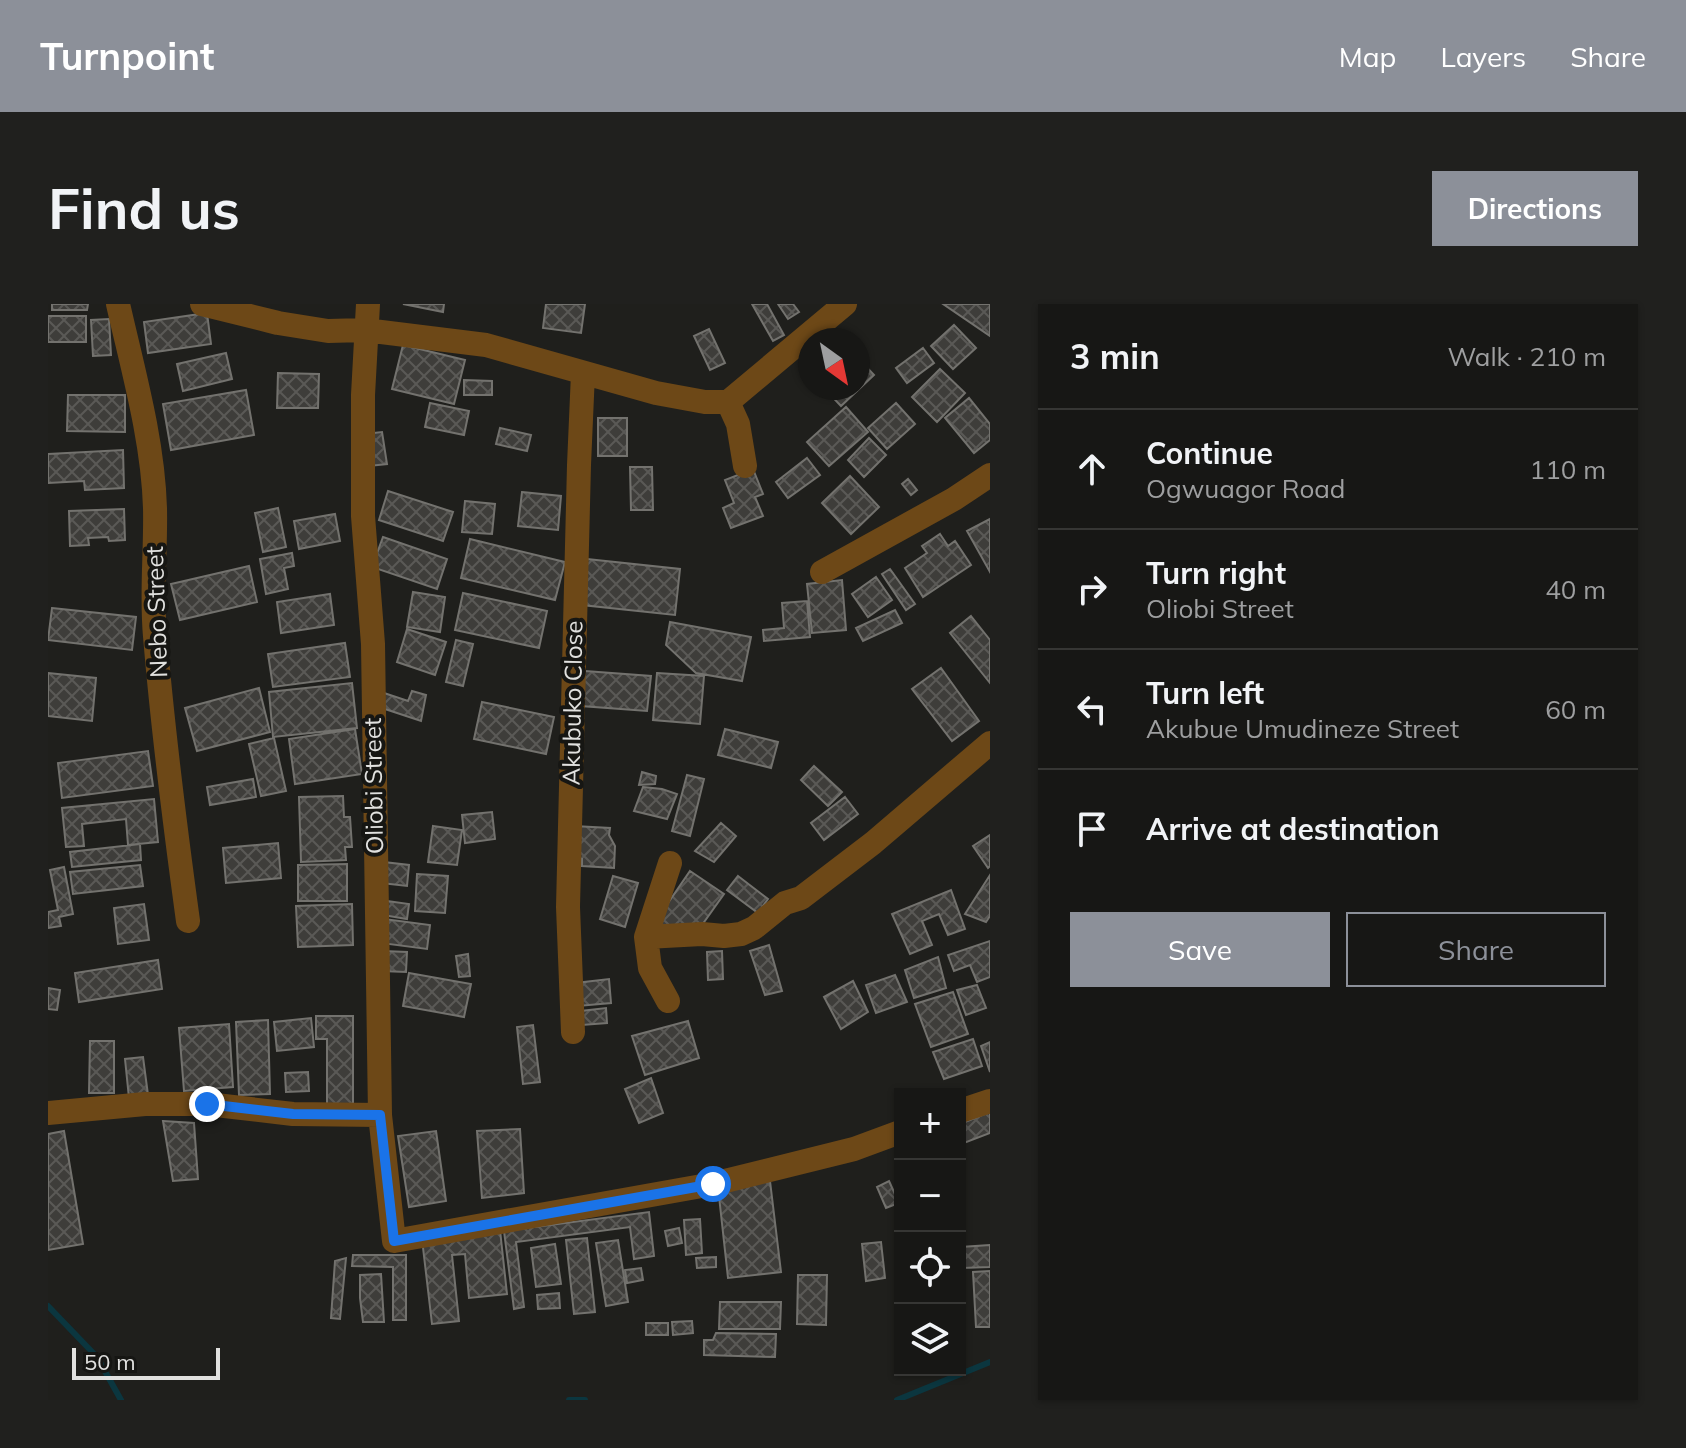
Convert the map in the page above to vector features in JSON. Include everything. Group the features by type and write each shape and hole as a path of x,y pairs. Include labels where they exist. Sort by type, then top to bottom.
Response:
{"street":[{"name":"Nebo Street","path":"118,304 152,476 155,508 154,631 164,742 188,921"},
{"path":"202,304 278,323 328,331 365,330 486,345 656,393 705,402 728,402 845,304"},
{"name":"Oliobi Street","path":"368,304 363,516 373,644 380,1115 394,1241 713,1184 854,1149 894,1134"},
{"name":"Akubuko Close","path":"573,1032 568,907 583,373"},
{"path":"728,402 738,424 745,466"},
{"path":"822,572 954,499 990,475"},
{"path":"646,937 724,936 741,934 754,928 785,903 801,898 873,843 990,743"},
{"path":"668,1001 650,968 646,937 670,863"},
{"path":"966,1109 990,1101"},
{"path":"48,1113 145,1104 207,1104 293,1114 380,1115"}],"building":[{"path":"52,304 88,304 87,310 52,310"},
{"path":"403,304 444,304 443,312"},
{"path":"546,304 585,304 581,333 543,328"},
{"path":"752,304 767,304 784,335 773,341"},
{"path":"778,304 793,304 799,312 788,319"},
{"path":"943,304 990,304 990,336"},
{"path":"207,313 211,344 148,353 144,322"},
{"path":"48,316 86,316 86,342 48,342"},
{"path":"109,319 111,355 93,356 91,320"},
{"path":"954,325 976,348 953,369 931,346"},
{"path":"709,329 725,363 710,370 694,336"},
{"path":"403,345 465,360 454,404 392,389"},
{"path":"923,348 934,363 907,383 896,368"},
{"path":"226,353 232,379 183,391 177,364"},
{"path":"940,369 965,393 937,422 912,397"},
{"path":"278,373 319,374 318,408 277,408"},
{"path":"464,380 492,381 492,395 464,395"},
{"path":"246,390 254,435 171,450 163,404"},
{"path":"68,395 125,395 125,432 67,431"},
{"path":"969,398 990,424 990,440 974,453 945,418"},
{"path":"430,403 469,411 464,435 425,427"},
{"path":"896,403 915,424 887,449 868,428"},
{"path":"846,407 868,432 829,466 807,442"},
{"path":"598,418 627,418 627,456 598,456"},
{"path":"500,428 531,435 527,451 496,444"},
{"path":"382,432 387,464 369,466 365,434"},
{"path":"869,438 886,455 864,477 848,460"},
{"path":"123,450 124,488 85,490 84,481 48,483 48,454"},
{"path":"807,458 820,475 788,498 776,482"},
{"path":"630,467 652,467 653,510 631,510"},
{"path":"753,469 763,494 755,497 763,516 731,528 723,508 734,503 725,480"},
{"path":"850,476 879,507 851,534 822,503"},
{"path":"908,479 917,490 911,495 902,484"},
{"path":"388,491 453,512 443,541 379,520"},
{"path":"522,492 561,496 558,530 518,526"},
{"path":"465,501 495,504 492,534 462,532"},
{"path":"278,508 286,547 263,552 255,513"},
{"path":"124,509 125,540 88,538 89,545 70,546 69,511"},
{"path":"335,514 340,541 299,549 294,521"},
{"path":"990,519 990,572 967,531"},
{"path":"940,534 948,546 955,541 971,565 923,597 905,568 927,553 922,546"},
{"path":"383,537 447,559 437,589 372,567"},
{"path":"470,539 565,562 555,600 461,578"},
{"path":"292,553 294,566 284,568 288,589 266,594 260,559"},
{"path":"587,559 680,569 675,615 582,605"},
{"path":"249,566 257,602 180,620 171,584"},
{"path":"890,569 915,604 906,610 882,574"},
{"path":"876,577 892,600 868,617 852,594"},
{"path":"842,580 846,630 812,633 807,584"},
{"path":"413,592 445,597 440,632 407,627"},
{"path":"463,593 547,611 539,648 455,630"},
{"path":"330,594 334,625 281,633 277,602"},
{"path":"807,601 810,637 764,641 763,630 784,628 782,603"},
{"path":"52,608 136,617 132,650 48,640"},
{"path":"895,610 902,623 863,641 856,628"},
{"path":"971,616 990,640 990,683 950,633"},
{"path":"670,622 751,637 742,681 696,673 666,645"},
{"path":"407,629 446,642 435,675 397,662"},
{"path":"456,640 473,644 463,686 446,682"},
{"path":"345,643 350,677 273,687 268,654"},
{"path":"941,668 979,721 952,741 912,689"},
{"path":"585,671 651,676 647,711 581,706"},
{"path":"48,673 96,678 92,721 48,716"},
{"path":"657,673 704,676 700,724 653,720"},
{"path":"352,683 357,728 273,737 269,692"},
{"path":"259,688 270,732 197,751 185,708"},
{"path":"378,691 408,701 412,691 426,695 421,721 373,705"},
{"path":"482,702 554,717 546,754 474,739"},
{"path":"355,729 362,774 295,784 289,739"},
{"path":"725,729 778,742 771,768 718,755"},
{"path":"274,738 286,791 261,796 249,744"},
{"path":"148,751 153,786 62,798 58,763"},
{"path":"814,766 842,792 828,806 801,780"},
{"path":"642,772 656,776 655,784 639,785"},
{"path":"687,775 704,779 690,836 672,831"},
{"path":"253,779 256,797 210,805 207,787"},
{"path":"643,787 677,794 667,819 634,811"},
{"path":"343,796 344,817 350,817 352,847 345,847 346,860 301,862 299,797"},
{"path":"845,797 858,814 824,840 811,823"},
{"path":"154,799 158,842 128,845 126,819 82,824 84,846 66,847 62,808"},
{"path":"492,812 495,839 465,843 462,815"},
{"path":"721,823 736,836 714,862 695,851"},
{"path":"433,826 462,830 457,865 428,862"},
{"path":"574,826 610,828 609,835 615,846 614,868 582,866 582,859 572,859"},
{"path":"990,835 990,866 988,868 973,846"},
{"path":"278,843 281,878 226,883 223,848"},
{"path":"140,844 141,860 72,867 70,852"},
{"path":"375,861 409,865 407,886 373,882"},
{"path":"347,864 347,901 298,901 298,865"},
{"path":"140,865 143,886 73,894 70,872"},
{"path":"64,867 73,914 59,917 61,926 48,928 48,912 58,910 50,870"},
{"path":"690,871 724,894 692,939 653,925"},
{"path":"417,874 448,876 445,913 415,911"},
{"path":"990,875 990,916 986,922 965,914"},
{"path":"613,876 638,883 625,927 600,919"},
{"path":"738,876 768,899 758,913 727,890"},
{"path":"951,890 965,929 948,935 939,914 922,921 932,945 910,954 892,914"},
{"path":"373,899 409,904 407,919 371,913"},
{"path":"144,904 149,940 118,944 114,908"},
{"path":"352,904 353,945 298,947 296,906"},
{"path":"384,919 430,925 427,949 381,943"},
{"path":"990,941 990,977 977,982 970,965 954,971 948,955"},
{"path":"769,945 782,991 765,995 750,951"},
{"path":"383,951 407,952 406,972 382,971"},
{"path":"722,951 723,979 708,980 707,952"},
{"path":"468,954 470,976 459,977 456,956"},
{"path":"938,957 946,988 914,998 905,970"},
{"path":"158,960 162,989 79,1002 75,973"},
{"path":"409,973 471,984 464,1017 403,1006"},
{"path":"895,975 907,1002 876,1013 866,985"},
{"path":"609,979 611,1003 578,1006 576,983"},
{"path":"853,981 868,1012 841,1029 824,997"},
{"path":"977,985 986,1008 966,1015 957,990"},
{"path":"48,988 60,990 57,1010 48,1009"},
{"path":"953,992 968,1034 931,1047 915,1004"},
{"path":"606,1008 607,1023 582,1025 581,1011"},
{"path":"316,1016 353,1016 353,1108 327,1108 327,1039 316,1039"},
{"path":"311,1018 314,1047 277,1051 274,1022"},
{"path":"268,1020 270,1094 239,1095 236,1022"},
{"path":"688,1021 699,1058 645,1075 632,1036"},
{"path":"229,1024 233,1087 184,1091 179,1028"},
{"path":"533,1025 540,1082 523,1084 517,1027"},
{"path":"973,1039 982,1066 944,1079 933,1052"},
{"path":"90,1041 114,1041 114,1093 89,1093"},
{"path":"990,1042 990,1072 981,1046"},
{"path":"143,1057 148,1095 129,1098 125,1059"},
{"path":"308,1072 309,1091 286,1092 285,1073"},
{"path":"651,1078 663,1113 639,1123 625,1089"},
{"path":"990,1112 990,1133 966,1142 966,1122"},
{"path":"163,1121 194,1123 198,1179 173,1181"},
{"path":"520,1129 524,1193 482,1198 477,1131"},
{"path":"64,1131 83,1244 48,1250 48,1134"},
{"path":"436,1131 446,1201 409,1207 398,1136"},
{"path":"770,1181 781,1272 728,1278 718,1187"},
{"path":"889,1181 894,1192 894,1205 886,1208 877,1187"},
{"path":"649,1212 654,1256 634,1259 630,1227 516,1242 524,1307 514,1309 504,1231"},
{"path":"700,1219 702,1253 686,1255 684,1220"},
{"path":"679,1228 682,1243 668,1246 665,1231"},
{"path":"500,1230 507,1294 469,1298 465,1254 452,1255 459,1321 432,1324 422,1239"},
{"path":"587,1238 595,1312 574,1314 566,1240"},
{"path":"618,1240 628,1302 606,1306 596,1243"},
{"path":"881,1242 885,1278 866,1281 862,1244"},
{"path":"555,1244 561,1284 536,1287 531,1248"},
{"path":"990,1245 990,1267 966,1268 966,1247"},
{"path":"353,1255 406,1255 406,1320 393,1320 393,1267 352,1266"},
{"path":"716,1257 716,1267 697,1268 696,1258"},
{"path":"346,1258 340,1319 331,1318 335,1261"},
{"path":"641,1268 643,1280 627,1283 625,1270"},
{"path":"990,1271 990,1327 976,1327 973,1272"},
{"path":"381,1274 384,1322 363,1322 360,1275"},
{"path":"798,1275 827,1275 826,1325 797,1324"},
{"path":"559,1293 560,1308 538,1309 537,1295"},
{"path":"720,1302 781,1302 780,1329 719,1329"},
{"path":"692,1321 693,1333 673,1335 672,1322"},
{"path":"646,1323 668,1323 668,1335 646,1335"},
{"path":"716,1333 776,1334 775,1357 704,1355 704,1340 713,1340"}],"waterway":[{"path":"48,1306 97,1357 121,1400"},
{"path":"897,1400 990,1362"},
{"path":"569,1400 585,1400"}],"route":[{"path":"207,1104 293,1114 380,1115 394,1241 713,1184"}]}
